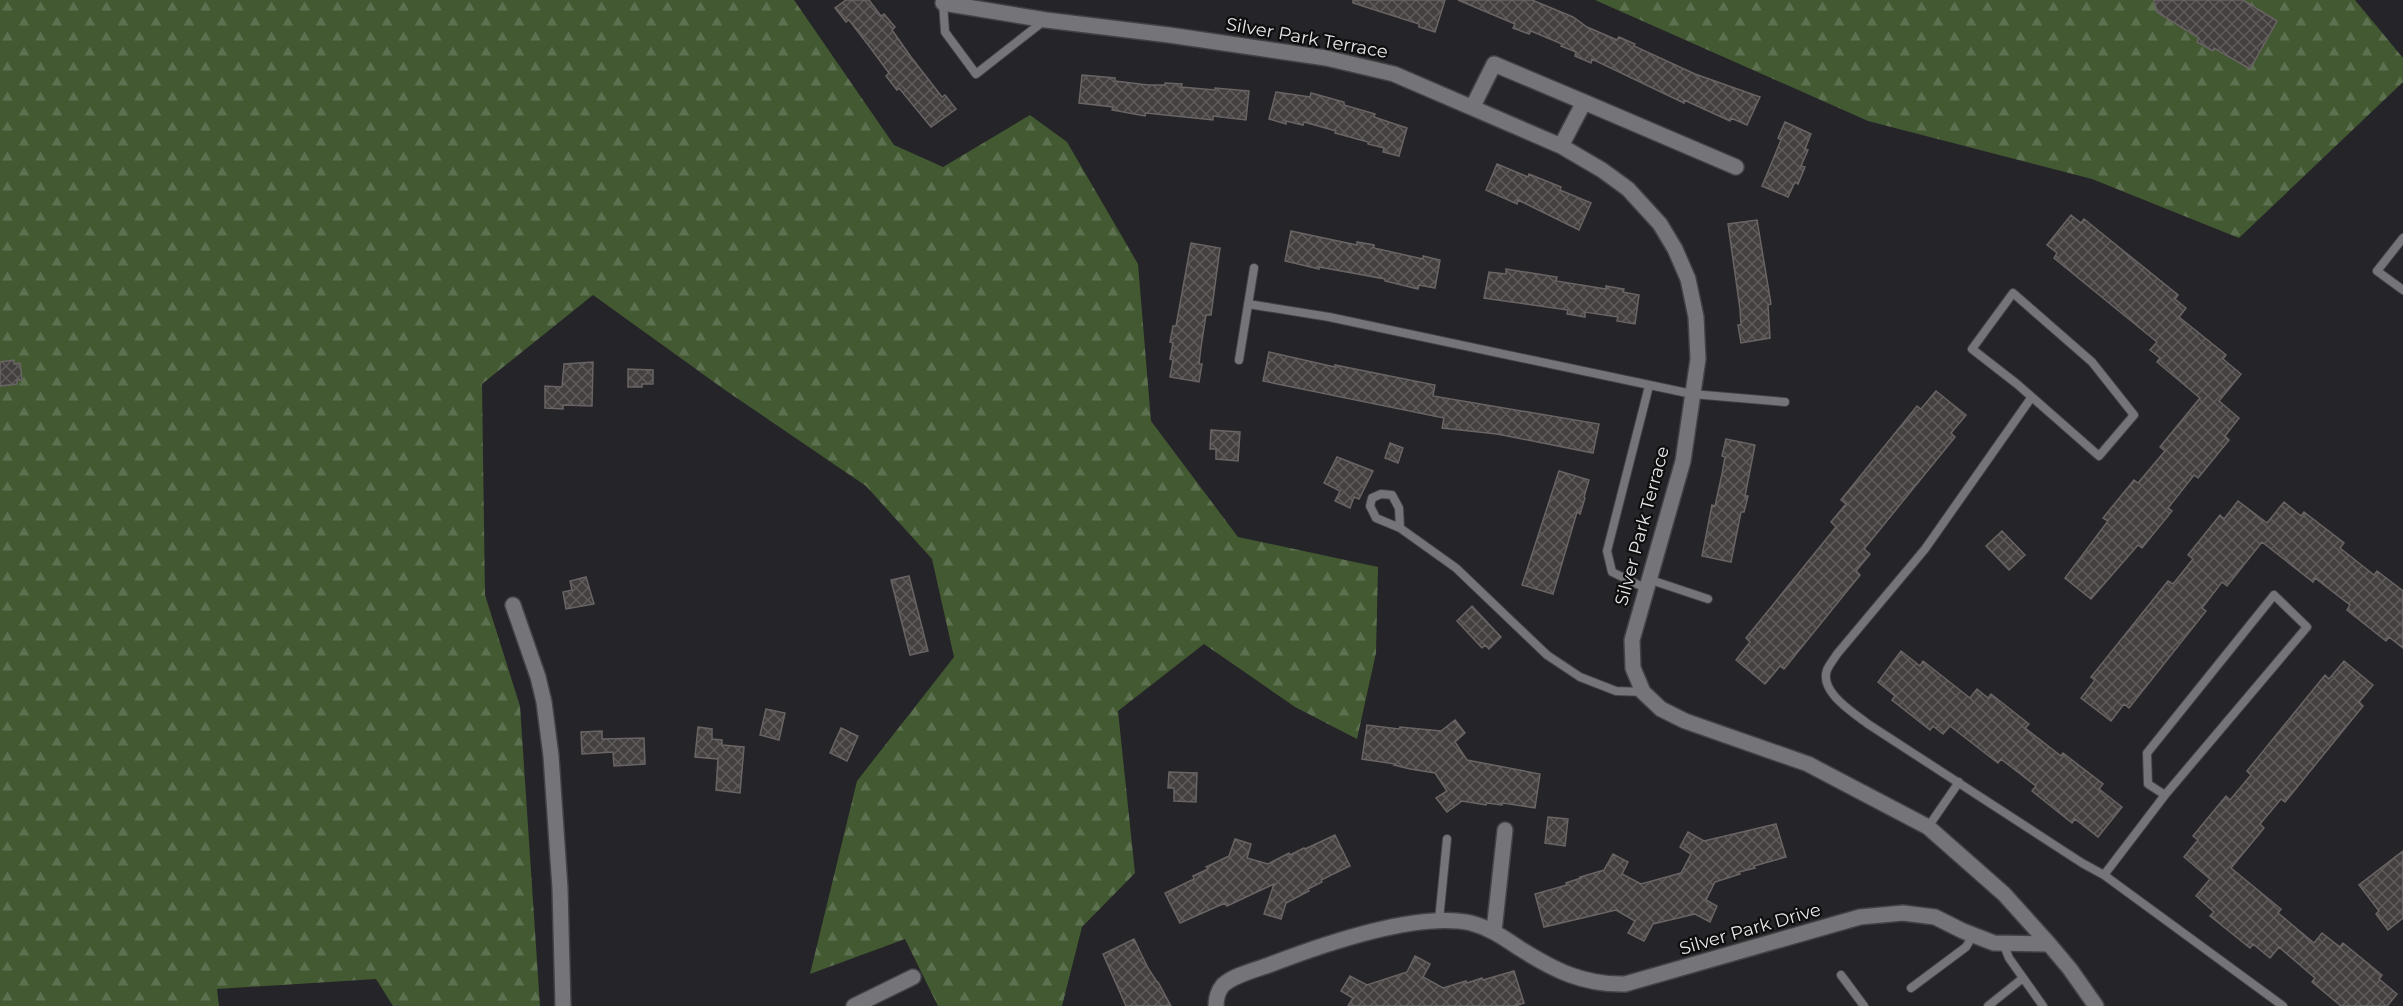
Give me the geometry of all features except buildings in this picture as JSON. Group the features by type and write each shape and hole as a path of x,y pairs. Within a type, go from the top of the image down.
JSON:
{"street":[{"name":"Silver Park Terrace","path":"943,3 1046,20 1168,34 1326,58 1394,74 1473,106 1561,146 1602,170 1628,189 1659,224 1675,249 1688,279 1696,317 1698,359 1683,461 1632,640 1633,668 1643,692 1661,709 1685,721 1808,764 1928,827 2004,894 2049,944"},
{"path":"1473,106 1494,64 1736,167"},
{"path":"1561,146 1584,102"},
{"path":"513,605 538,677 544,702 551,756 560,888 563,1006"},
{"path":"1494,931 1505,830"},
{"name":"Silver Park Drive","path":"1216,1006 1218,993 1224,985 1255,969 1343,939 1439,920 1473,924 1494,931 1551,967 1603,985 1625,984 1860,917 1903,913 1935,917 1994,943 2049,944"},
{"path":"2049,944 2096,1006"},
{"path":"854,1006 913,977"}],"lane":[{"path":"943,3 945,32 976,74 1046,20"},
{"path":"2403,238 2377,271 2403,290"},
{"path":"1239,360 1254,268"},
{"path":"2013,293 2092,362 2134,416 2099,456 2031,398 2017,384 1972,349 2013,293"},
{"path":"1248,304 1329,317 1692,394 1785,402"},
{"path":"1649,386 1606,551 1612,572 1647,584 1708,599"},
{"path":"2031,398 1925,549 1837,654 1827,671 1827,680 1839,702 1868,724 2082,863 2104,874 2283,1006"},
{"path":"1400,528 1399,508 1392,495 1381,494 1372,498 1370,506 1376,518 1400,528 1456,568 1547,655 1580,677 1616,691 1643,692"},
{"path":"2104,874 2165,795 2307,627 2274,595 2148,753 2148,784 2165,795"},
{"path":"1928,827 1959,782"},
{"path":"1439,920 1447,839"},
{"path":"1911,988 1966,947 1973,935"},
{"path":"2003,943 2009,958 2043,1006"},
{"path":"1840,975 1864,1006"},
{"path":"1988,1006 2023,978"}],"green space":[{"path":"0,0 794,0 894,145 943,167 1030,115 1067,142 1138,264 1151,421 1238,537 1378,567 1376,653 1357,739 1295,707 1204,644 1118,711 1135,873 1082,927 1062,1006 938,1006 905,939 810,974 857,781 954,657 932,559 866,486 725,390 593,295 482,384 485,595 520,706 540,1006 393,1006 376,979 217,989 219,1006 0,1006"},
{"path":"1595,0 2355,0 2403,58 2403,82 2239,238 2092,179 1868,121"}]}
